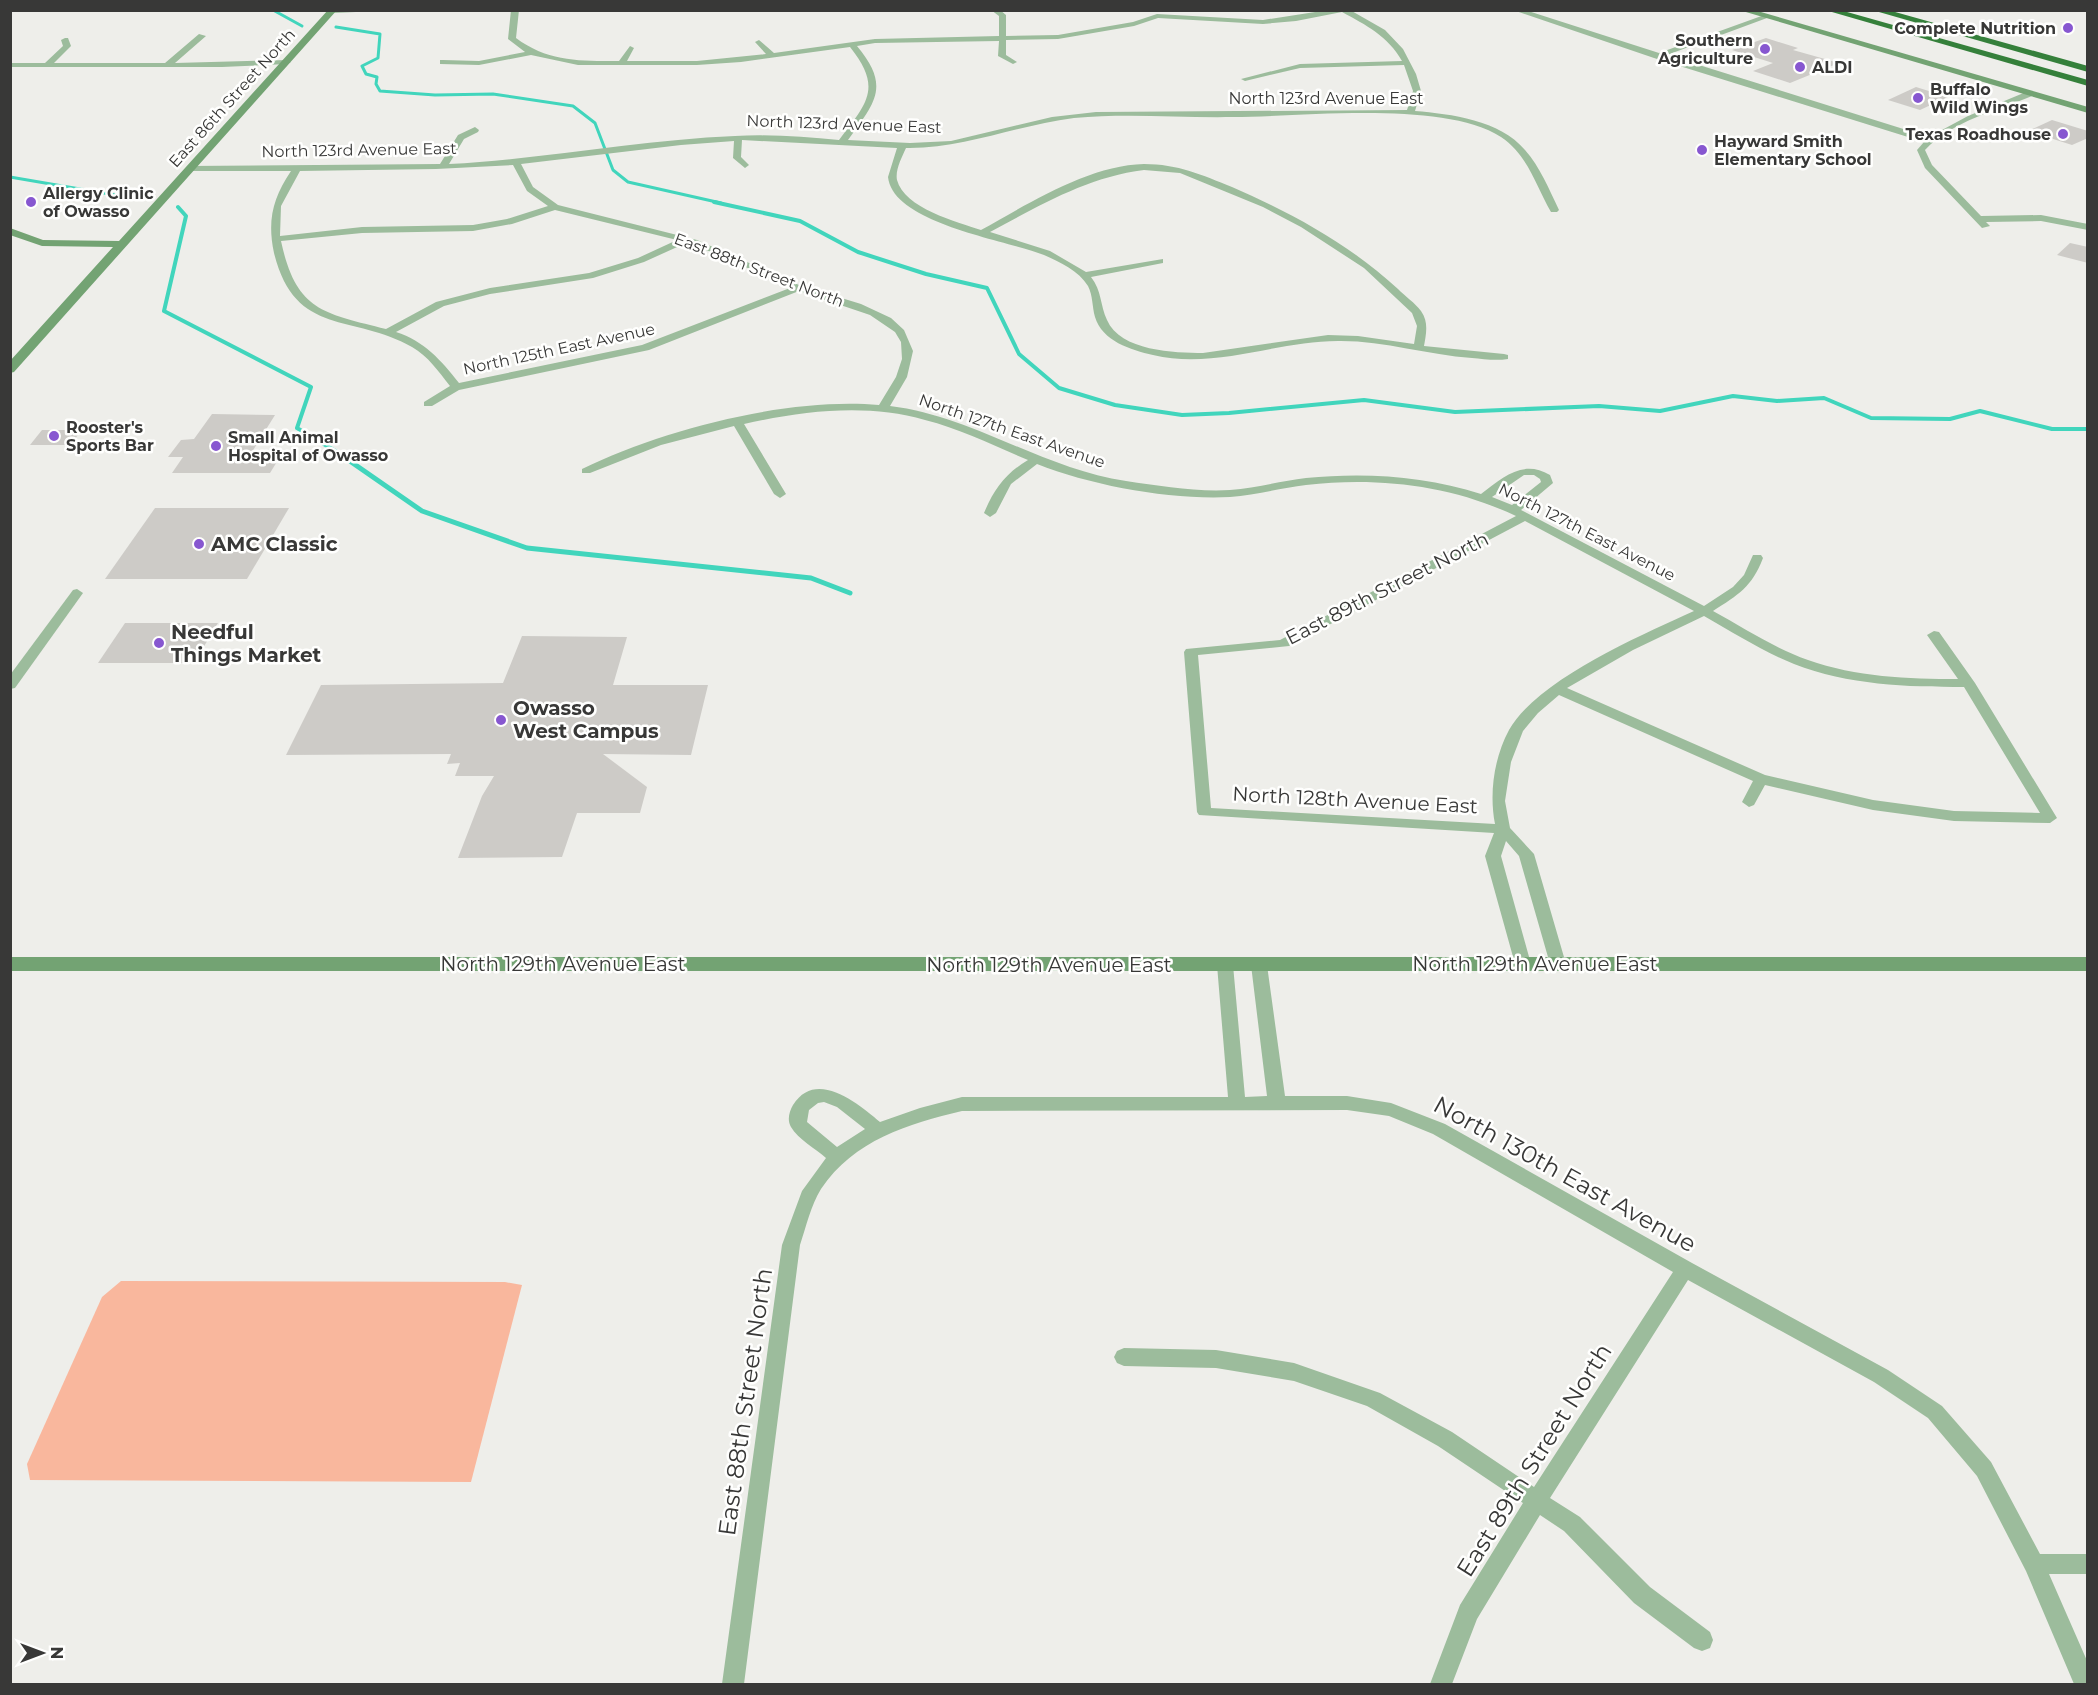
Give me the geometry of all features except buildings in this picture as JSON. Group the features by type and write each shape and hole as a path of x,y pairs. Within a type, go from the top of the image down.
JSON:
{"highway":[{"path":"1829,10 2088,83"},
{"path":"1876,10 2088,69"}],"main road":[{"path":"1743,10 2088,110"},
{"name":"East 86th Street North","path":"10,369 333,11"},
{"path":"10,231 42,243 122,244"},
{"name":"North 129th Avenue East","path":"10,964 2088,964"}],"street":[{"path":"333,11 399,10"},
{"path":"515,10 512,39 531,53"},
{"path":"994,10 1002,15 1003,19 1002,56 1013,62"},
{"path":"443,62 478,63 531,53 578,63 697,63 772,56 851,43 897,39 1003,39 1081,34 1134,24 1157,13 1216,21 1263,22 1342,10 1373,25 1390,37 1399,47 1417,91 1410,112"},
{"path":"1516,10 1928,140"},
{"path":"1658,56 1764,16"},
{"path":"167,65 202,36"},
{"path":"47,65 67,46 65,40"},
{"path":"759,42 772,56"},
{"path":"842,142 865,111 874,83 872,72 851,43"},
{"path":"621,64 630,48"},
{"path":"1245,79 1300,66 1406,63"},
{"path":"10,65 285,64"},
{"path":"2029,94 1928,140 1921,150 1928,166 1981,223 2041,218 2088,227"},
{"name":"North 123rd Avenue East","path":"191,168 443,166 516,162 738,138 791,138 902,146 964,142 1051,119 1094,114 1229,115 1410,112 1456,119 1503,134 1522,149 1554,210"},
{"path":"443,166 461,137 475,130"},
{"path":"738,138 737,158 745,165"},
{"path":"902,146 893,175 898,195 929,215 1048,253 1086,275 1096,292 1101,319 1110,332 1136,346 1176,356 1219,356 1327,338 1370,339 1419,348 1504,357"},
{"name":"East 88th Street North","path":"516,162 527,188 538,198 555,207 714,249 798,288 868,310 886,320 906,340 909,356 883,408"},
{"path":"298,168 285,186 275,208 273,222 285,277 302,302 338,320 387,333 417,345 427,353 456,387"},
{"path":"983,232 1051,196 1095,177 1127,168 1166,168 1197,175 1266,206 1338,245 1367,266 1417,312 1422,326 1419,348"},
{"path":"276,239 353,231 473,228 509,222 555,207"},
{"path":"387,333 416,315 458,298 590,276 641,260 685,240"},
{"path":"1086,275 1160,261"},
{"name":"North 125th East Avenue","path":"428,404 456,387 645,348 798,288"},
{"name":"North 127th East Avenue","path":"586,471 643,445 737,422 813,408 883,408 945,422 1037,459 1083,476 1104,481 1208,493 1248,492 1310,481 1360,478 1427,484 1483,498 1519,513 1646,578 1762,645 1788,657 1833,672 1904,683 1968,683"},
{"path":"737,422 780,494"},
{"path":"990,513 998,490 1008,478 1037,459"},
{"path":"1483,498 1519,471 1535,471 1546,477 1546,483 1519,513"},
{"name":"East 89th Street North","path":"1204,812 1191,652 1252,649 1284,642 1519,513"},
{"path":"1523,964 1493,856 1503,829 1498,801 1504,762 1516,730 1533,710 1557,689 1628,647 1704,611 1737,590 1750,576 1757,558"},
{"path":"10,685 76,593"},
{"path":"1557,689 1761,779 1873,805 1942,815 2050,818 1968,683 1934,635"},
{"path":"1749,801 1761,779"},
{"name":"North 128th Avenue East","path":"1204,812 1503,829"},
{"path":"1503,829 1526,854 1558,964"},
{"path":"1225,965 1237,1104"},
{"path":"1259,965 1277,1104"},
{"path":"838,1158 799,1125 797,1117 799,1110 806,1102 821,1096 836,1098 878,1130"},
{"name":"North 130th East Avenue","path":"854,1144 907,1117 962,1104 1347,1102 1391,1110 1439,1129 1685,1269 1881,1376 1935,1412 1984,1468 2034,1564 2085,1684"},
{"name":"East 88th Street North","path":"733,1684 791,1245 801,1214 815,1185 838,1158 854,1144"},
{"name":"East 89th Street North","path":"1441,1684 1468,1613 1685,1269"},
{"path":"1124,1357 1216,1359 1293,1372 1373,1399 1445,1439 1572,1524 1642,1595 1702,1640"},
{"path":"2034,1564 2088,1564"}],"shaded area":[{"path":"121,1281 505,1282 522,1285 471,1482 30,1480 27,1464 102,1297"}],"waterway":[{"path":"273,10 302,26"},
{"path":"336,27 380,34 378,58 362,66 366,74 377,77 376,84 380,91 435,95 493,94 573,106 595,123 613,170 628,182 721,203"},
{"path":"10,177 115,195 144,196"},
{"path":"714,202 800,221 858,252 926,274 987,288 1019,354 1059,388 1115,405 1182,415 1229,413 1364,400 1455,412 1599,406 1660,411 1733,396 1777,401 1824,398 1871,418 1950,419 1980,411 2052,429 2088,429"},
{"path":"178,207 186,216 164,311 311,387 297,428 347,458"},
{"path":"344,457 422,511 527,548 811,578 850,593"}],"place":[{"name":"Complete Nutrition","path":"2068,28"},
{"name":"Southern Agriculture","path":"1765,49"},
{"name":"ALDI","path":"1800,67"},
{"name":"Buffalo Wild Wings","path":"1918,98"},
{"name":"Texas Roadhouse","path":"2063,134"},
{"name":"Hayward Smith Elementary School","path":"1702,150"},
{"name":"Allergy Clinic of Owasso","path":"31,202"},
{"name":"Rooster's Sports Bar","path":"54,436"},
{"name":"Small Animal Hospital of Owasso","path":"216,446"},
{"name":"AMC Classic","path":"199,544"},
{"name":"Needful Things Market","path":"159,643"},
{"name":"Owasso West Campus","path":"501,720"}]}
